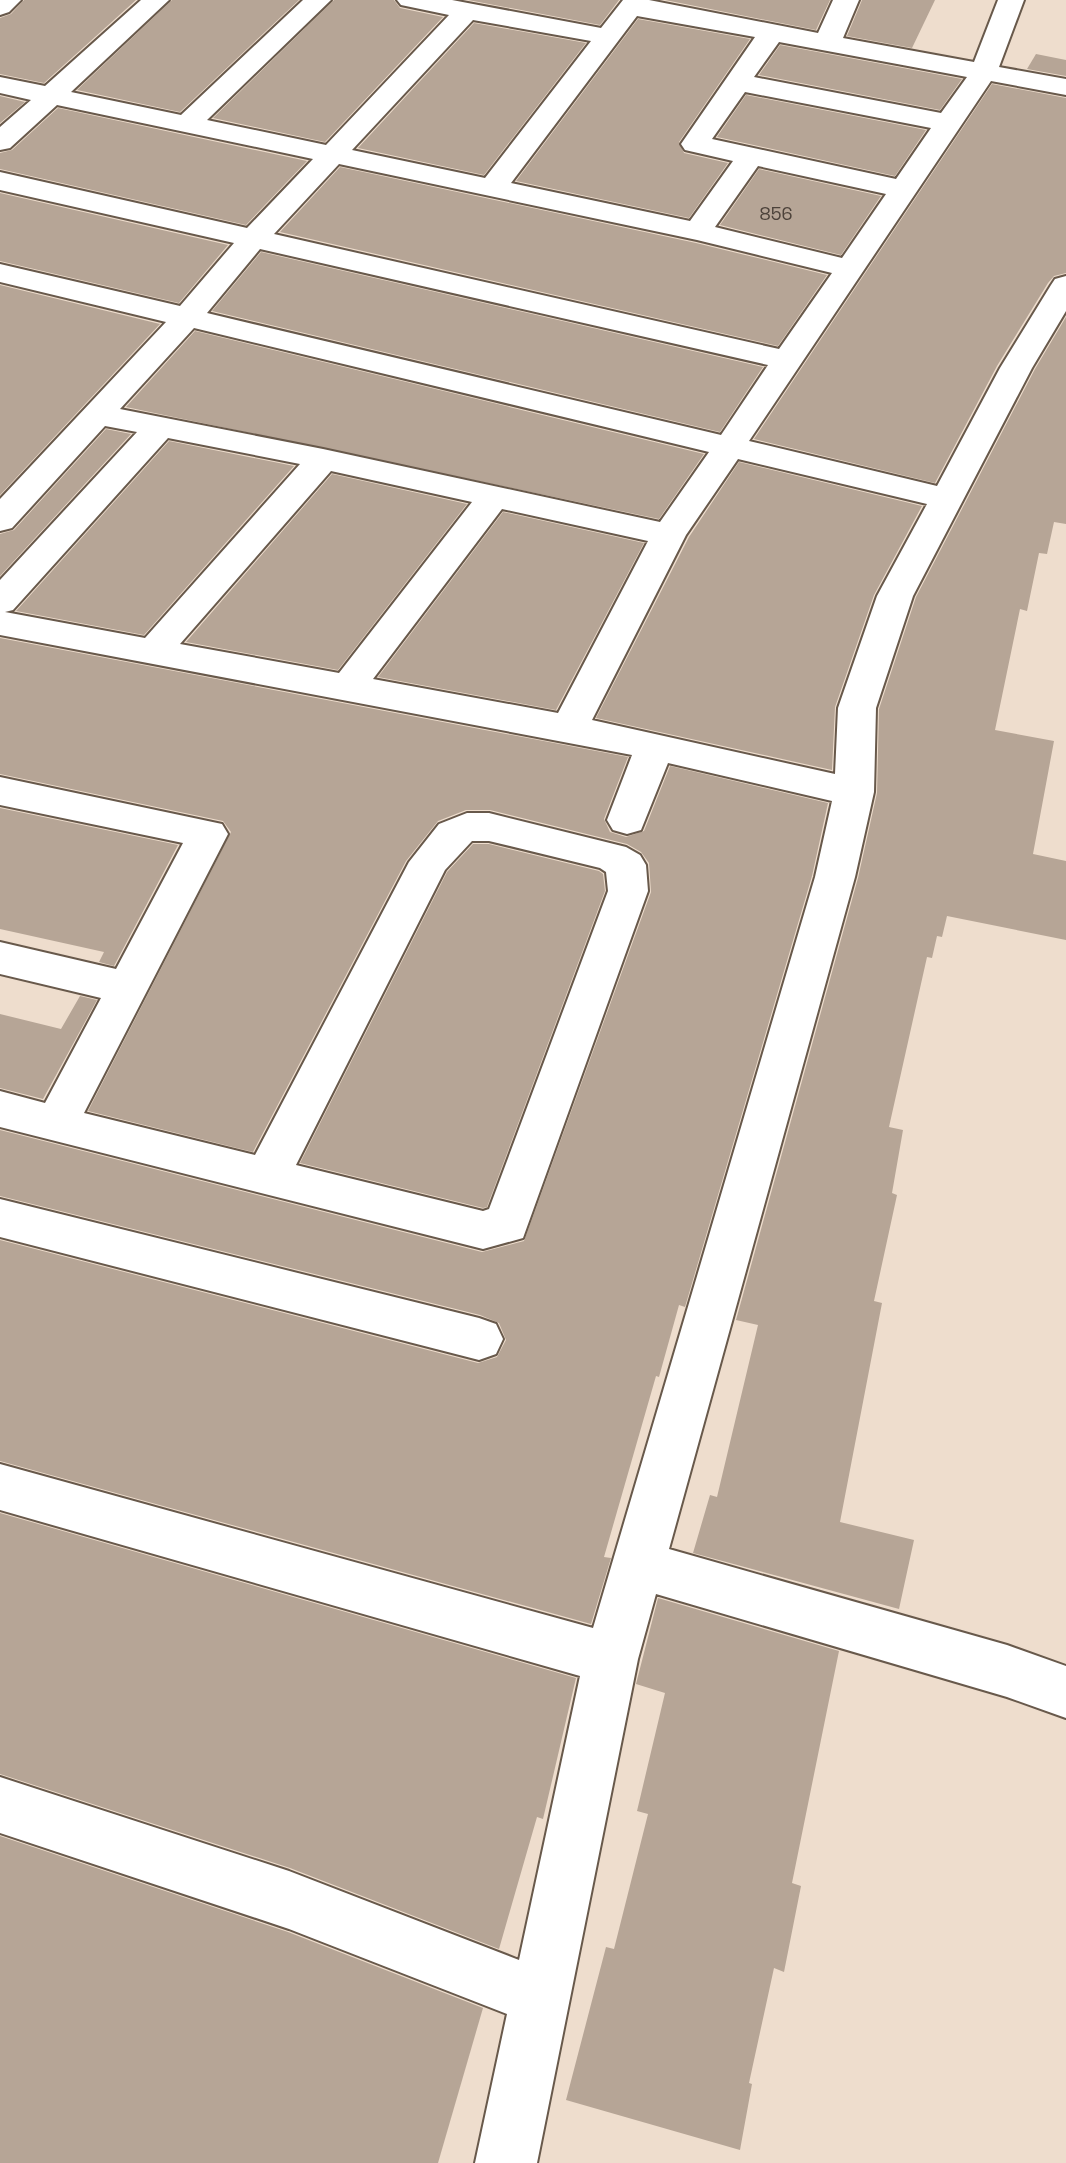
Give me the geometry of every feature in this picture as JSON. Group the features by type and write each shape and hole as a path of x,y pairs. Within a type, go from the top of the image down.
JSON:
{"street":[{"path":"0,7 8,0"},
{"path":"0,142 156,0"},
{"path":"186,125 318,0"},
{"path":"410,0 609,37"},
{"path":"828,41 846,0"},
{"path":"569,728 669,535 984,71 1011,0"},
{"path":"493,187 635,3 1066,87"},
{"path":"0,520 188,316 255,237 467,11"},
{"path":"773,31 695,144 904,189"},
{"path":"736,82 948,123"},
{"path":"0,85 697,231 848,268"},
{"path":"697,231 751,156"},
{"path":"0,181 786,360"},
{"path":"0,306 14,275 949,499"},
{"path":"506,2163 611,1659 831,892 854,792 857,708 895,596 1016,368 1066,285"},
{"path":"95,414 158,429 323,459 669,535"},
{"path":"0,602 158,429"},
{"path":"156,649 323,459"},
{"path":"347,688 494,496"},
{"path":"0,623 156,649 347,688 569,728 854,792"},
{"path":"627,820 654,748"},
{"path":"0,791 208,834 56,1124"},
{"path":"0,1109 56,1124 483,1230 507,1224 628,891 626,865 612,857 489,827 469,825 456,829 429,862 267,1176"},
{"path":"0,958 127,988"},
{"path":"0,1218 479,1339"},
{"path":"0,1487 611,1659"},
{"path":"637,1564 1007,1671 1066,1692"},
{"path":"0,1805 289,1900 539,1997"}],"building":[{"path":"24,0 136,0 44,83 0,74 0,18 11,14"},
{"path":"172,0 299,0 180,112 77,90"},
{"path":"334,0 394,0 400,8 443,17 325,142 213,118"},
{"path":"468,0 619,0 600,25"},
{"path":"665,0 830,0 816,30"},
{"path":"862,0 935,0 912,48 847,36"},
{"path":"638,19 750,39 679,142 684,153 728,163 689,218 516,181"},
{"path":"474,23 586,43 484,175 358,148"},
{"path":"780,45 962,79 940,110 759,75"},
{"path":"1036,54 1066,60 1066,76 1027,69"},
{"path":"992,84 1066,98 1066,273 1054,276 1048,283 997,366 935,483 754,439"},
{"path":"746,95 926,130 895,176 717,137"},
{"path":"0,96 25,102 0,123"},
{"path":"58,108 307,161 246,225 0,169 0,153 12,150"},
{"path":"340,167 696,243 827,275 778,346 280,232"},
{"path":"759,169 881,196 841,255 720,225"},
{"path":"0,193 228,245 179,303 0,261"},
{"path":"261,252 763,367 720,432 212,311"},
{"path":"0,285 160,324 0,495"},
{"path":"1066,317 1066,524 1054,522 1047,554 1039,553 1027,611 1020,609 995,730 1054,741 1033,854 1066,861 1066,940 947,916 942,937 937,936 932,958 927,957 889,1127 903,1130 892,1193 897,1195 874,1301 882,1303 840,1522 914,1540 899,1609 693,1553 710,1495 717,1497 758,1325 736,1320 858,878 877,793 879,709 916,597 1035,369"},
{"path":"195,331 704,454 659,519 126,407"},
{"path":"106,429 131,434 0,576 0,534 14,530"},
{"path":"169,441 294,466 144,635 16,611"},
{"path":"739,462 922,506 874,595 835,707 832,770 596,718 689,537"},
{"path":"332,474 467,504 338,670 186,642"},
{"path":"503,512 644,543 556,710 378,677"},
{"path":"0,638 628,757 604,819 610,832 626,837 644,831 670,766 828,803 812,876 685,1307 679,1305 659,1377 656,1376 604,1557 611,1558 591,1624 0,1461 0,1240 478,1363 497,1357 506,1340 499,1323 480,1315 0,1196 0,1130 482,1252 524,1241 651,892 649,863 641,852 627,844 490,810 466,810 438,821 406,861 253,1152 88,1111 231,832 223,821 0,774"},
{"path":"0,808 178,845 114,966 99,962 104,952 0,929"},
{"path":"473,844 489,844 599,871 603,874 605,891 487,1207 483,1208 300,1163 447,872"},
{"path":"80,996 97,1000 43,1099 0,1088 0,1014 61,1029"},
{"path":"0,1513 576,1678 543,1819 537,1817 499,1949 290,1868 0,1774"},
{"path":"658,1598 839,1651 792,1883 801,1886 784,1972 774,1968 749,2083 752,2084 740,2150 566,2100 606,1947 614,1949 648,1814 637,1811 665,1693 636,1684"},
{"path":"0,1836 288,1932 483,2008 438,2163 0,2163"}]}
